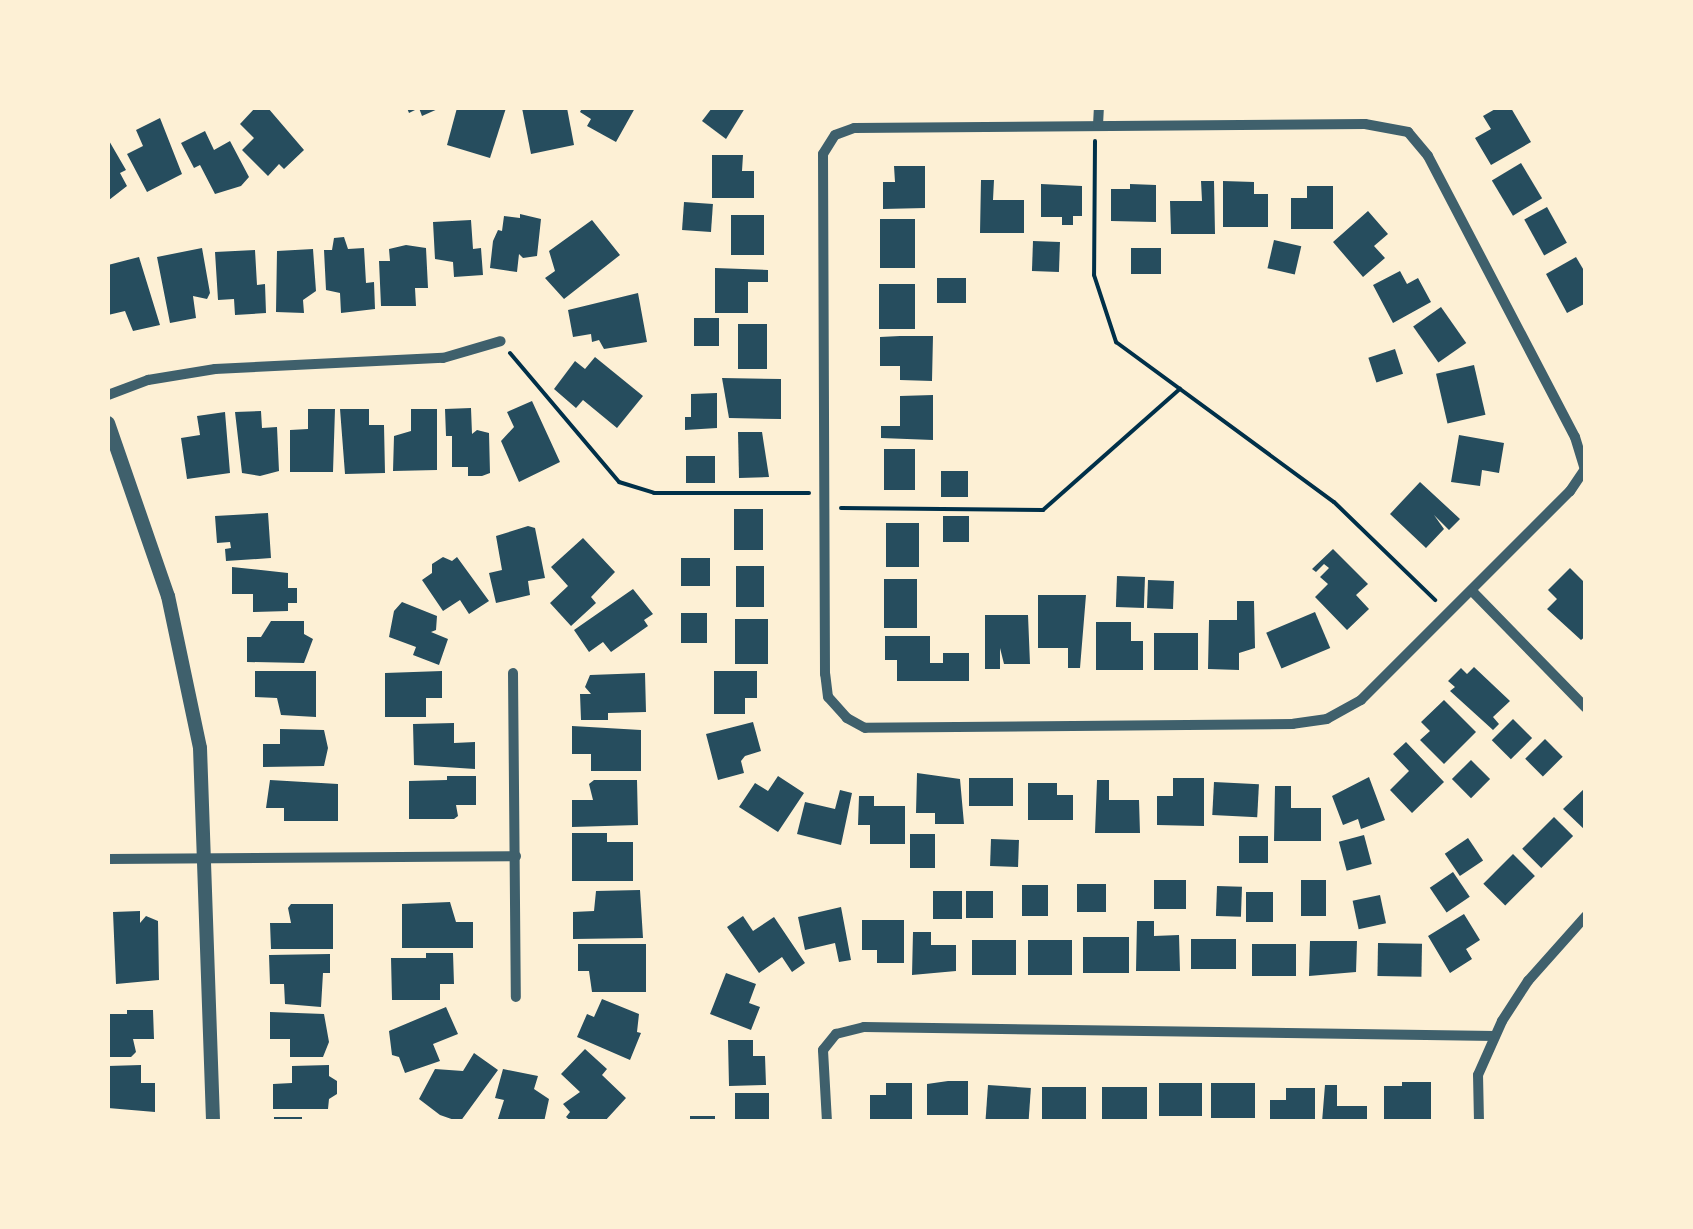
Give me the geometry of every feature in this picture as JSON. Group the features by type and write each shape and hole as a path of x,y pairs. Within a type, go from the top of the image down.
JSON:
{"street":[{"path":"1098,108 1098,125"},
{"path":"1365,124 1408,132 1428,156 1575,437 1585,469 1570,491 1360,700 1327,719 1293,724 865,728 847,718 828,697 824,674 823,154 835,136 854,128 1098,125 1365,124"},
{"path":"108,395 148,380 214,368 442,358 500,341"},
{"path":"108,422 148,527 200,748 213,1122"},
{"path":"1472,591 1586,708"},
{"path":"513,673 516,997"},
{"path":"108,859 516,856"},
{"path":"1479,1122 1478,1075 1495,1036 1528,981 1586,916"},
{"path":"828,1122 822,1050 836,1034 864,1026 1495,1036"}],"path":[{"path":"1095,141 1094,275 1116,342 1334,502 1435,600"},
{"path":"500,341 619,482 654,493 808,493"},
{"path":"841,508 1043,510 1180,389"}],"building":[{"path":"255,108 268,108 304,150 284,169 279,164 268,176 242,150 254,138 240,124"},
{"path":"419,108 440,108 422,116"},
{"path":"457,108 506,108 490,158 447,145"},
{"path":"522,108 567,108 574,145 531,154"},
{"path":"582,108 635,108 616,142 587,126 591,119 580,112"},
{"path":"712,108 745,108 726,139 702,121"},
{"path":"1497,108 1511,108 1531,142 1491,165 1475,138 1491,129 1483,116"},
{"path":"160,118 182,174 147,192 127,154 143,146 136,130"},
{"path":"205,131 214,150 230,141 249,177 241,186 215,194 200,165 194,168 181,143"},
{"path":"108,139 126,170 120,173 127,186 109,200"},
{"path":"712,155 743,155 742,171 754,171 754,198 712,198"},
{"path":"1521,163 1542,198 1513,216 1492,181"},
{"path":"894,166 925,166 925,208 883,209 883,182 895,182"},
{"path":"981,180 994,180 993,200 1024,200 1024,233 980,233"},
{"path":"1201,181 1214,181 1215,234 1171,234 1170,201 1202,201"},
{"path":"1223,181 1254,182 1254,194 1268,194 1268,227 1223,227"},
{"path":"1041,184 1082,186 1082,216 1073,216 1073,225 1062,225 1062,217 1041,217"},
{"path":"1130,184 1156,185 1156,222 1111,221 1111,189 1130,189"},
{"path":"1307,186 1333,186 1333,229 1291,229 1291,198 1307,198"},
{"path":"684,202 713,204 711,232 682,230"},
{"path":"1547,207 1567,243 1544,255 1524,220"},
{"path":"1368,211 1388,234 1374,246 1385,258 1363,277 1333,242"},
{"path":"520,214 541,219 537,256 523,258 519,254 517,272 490,268 493,241 498,230 502,231 504,216 520,218"},
{"path":"731,215 764,215 764,255 731,255"},
{"path":"880,219 915,219 915,268 880,268"},
{"path":"471,220 473,249 481,248 483,275 454,277 453,262 435,259 433,222"},
{"path":"592,220 620,255 564,299 545,278 555,271 549,251"},
{"path":"344,237 348,249 364,248 366,283 374,282 375,309 341,313 340,293 326,290 324,250 332,250 334,238"},
{"path":"1274,240 1301,246 1295,275 1267,268"},
{"path":"1033,241 1060,242 1059,272 1032,271"},
{"path":"406,245 426,248 428,288 415,288 416,306 381,306 379,261 390,261 389,249"},
{"path":"202,248 210,293 207,299 193,296 196,318 170,323 157,257"},
{"path":"1131,248 1161,248 1161,274 1131,274"},
{"path":"313,249 316,291 303,300 304,313 276,312 277,251"},
{"path":"255,250 257,285 265,284 266,313 235,315 234,299 218,300 215,252"},
{"path":"139,257 160,325 133,331 125,311 108,315 108,265"},
{"path":"1576,257 1586,274 1586,303 1567,313 1546,274"},
{"path":"715,268 768,270 768,282 748,282 748,313 715,313"},
{"path":"1400,271 1407,284 1418,278 1431,302 1393,323 1373,285"},
{"path":"937,278 966,278 966,303 937,303"},
{"path":"879,284 915,284 915,329 879,329"},
{"path":"638,293 647,342 604,349 599,340 592,342 591,334 573,337 568,310"},
{"path":"1441,307 1466,343 1438,363 1413,327"},
{"path":"694,318 719,318 719,346 694,346"},
{"path":"738,324 767,324 767,369 738,369"},
{"path":"933,336 932,381 900,380 900,366 880,366 880,337"},
{"path":"1395,349 1403,374 1376,382 1368,358"},
{"path":"595,357 643,396 617,428 583,400 576,408 554,389 575,361 585,369"},
{"path":"1474,365 1485,415 1447,423 1436,374"},
{"path":"722,378 781,379 781,419 729,418"},
{"path":"717,393 717,428 685,430 685,417 691,417 691,394"},
{"path":"933,395 933,440 881,438 881,426 900,426 900,396"},
{"path":"532,401 560,462 519,482 501,441 514,427 507,412"},
{"path":"471,408 472,434 477,430 489,433 490,473 482,476 468,476 468,467 452,467 452,436 446,436 445,409"},
{"path":"308,409 335,409 333,472 290,472 290,430 308,429"},
{"path":"340,409 369,409 369,425 384,425 385,473 345,474"},
{"path":"411,409 437,409 437,470 393,471 394,436 411,431"},
{"path":"261,411 262,428 277,427 279,471 260,476 242,473 235,412"},
{"path":"225,412 230,473 187,479 181,438 200,435 197,416"},
{"path":"738,432 762,432 769,477 739,478"},
{"path":"1459,435 1504,443 1499,473 1482,470 1480,486 1451,482"},
{"path":"884,449 915,449 915,490 884,490"},
{"path":"686,456 715,456 715,483 686,483"},
{"path":"941,471 968,471 968,497 941,497"},
{"path":"1420,482 1460,519 1449,530 1434,515 1444,529 1426,548 1390,514"},
{"path":"734,509 763,509 763,550 734,550"},
{"path":"268,513 271,558 226,561 225,549 231,548 230,542 217,543 215,516"},
{"path":"943,516 969,516 969,542 943,542"},
{"path":"886,523 919,523 919,567 886,567"},
{"path":"528,526 535,528 545,578 528,581 530,595 496,603 489,573 502,570 496,536"},
{"path":"583,538 615,572 591,597 596,603 571,626 550,603 568,586 551,567"},
{"path":"1333,549 1368,584 1356,595 1369,609 1347,630 1315,597 1328,584 1320,577 1329,568 1324,564 1316,572 1312,569"},
{"path":"443,557 452,561 457,557 489,601 469,614 460,600 443,611 422,580 432,573 432,564"},
{"path":"681,558 710,558 710,586 681,586"},
{"path":"736,566 764,566 764,607 736,607"},
{"path":"232,567 288,573 288,588 297,588 297,603 288,603 288,611 253,612 253,594 232,594"},
{"path":"1570,568 1586,584 1586,636 1581,640 1547,609 1557,599 1548,590"},
{"path":"1117,576 1145,577 1144,608 1116,607"},
{"path":"884,579 917,579 917,628 884,628"},
{"path":"1148,580 1174,581 1173,609 1147,608"},
{"path":"633,589 653,614 644,620 648,626 611,652 603,642 589,652 574,630"},
{"path":"1038,595 1086,595 1080,668 1068,668 1068,648 1038,648"},
{"path":"1237,601 1254,601 1255,648 1239,653 1239,670 1208,669 1209,620 1237,620"},
{"path":"402,602 437,616 436,630 431,632 448,639 439,665 413,655 416,647 389,637 394,611"},
{"path":"1315,612 1330,648 1281,669 1266,633"},
{"path":"681,613 707,613 707,643 681,643"},
{"path":"985,615 1028,615 1030,664 1004,664 1000,648 1000,669 985,669"},
{"path":"735,619 768,619 768,664 735,664"},
{"path":"271,621 304,621 304,634 313,639 304,663 247,662 247,637 261,637"},
{"path":"1096,622 1131,622 1131,641 1143,641 1143,670 1096,670"},
{"path":"1154,633 1198,633 1198,670 1154,670"},
{"path":"885,636 930,636 930,663 943,663 943,653 969,653 969,681 897,681 897,660 885,660"},
{"path":"1474,667 1510,701 1493,717 1499,724 1493,730 1450,691 1455,687 1448,681 1461,668 1467,674"},
{"path":"255,671 316,671 316,717 281,715 277,698 255,697"},
{"path":"442,671 442,698 426,698 426,717 385,717 385,673"},
{"path":"714,671 757,671 757,698 745,698 745,714 714,714"},
{"path":"645,673 646,712 608,713 608,720 581,720 580,694 591,694 585,687 590,675"},
{"path":"1444,700 1476,732 1444,764 1420,740 1430,731 1421,722"},
{"path":"1513,719 1532,738 1511,759 1492,740"},
{"path":"753,722 761,751 741,761 744,773 718,780 706,734"},
{"path":"454,723 454,743 475,742 475,769 414,765 413,724"},
{"path":"572,726 641,730 641,771 591,771 591,754 572,754"},
{"path":"280,729 324,730 328,748 324,766 263,767 263,744 280,744"},
{"path":"1545,739 1563,757 1543,776 1525,759"},
{"path":"1406,742 1444,782 1412,813 1390,790 1409,771 1393,754"},
{"path":"1471,760 1490,779 1471,798 1452,779"},
{"path":"917,773 960,779 964,824 935,824 935,813 916,813"},
{"path":"447,776 476,776 476,805 456,805 458,816 454,819 409,819 409,781 447,780"},
{"path":"778,776 804,793 778,832 739,807 755,783 768,791"},
{"path":"1369,777 1385,820 1361,829 1358,819 1343,825 1332,796"},
{"path":"969,778 1013,778 1013,806 969,806"},
{"path":"1173,778 1204,778 1204,826 1157,825 1157,796 1173,796"},
{"path":"270,780 338,784 338,821 284,821 284,808 266,808"},
{"path":"594,780 637,780 638,825 572,827 572,800 593,800 589,784"},
{"path":"1097,780 1109,780 1109,800 1139,800 1140,833 1095,833"},
{"path":"1214,782 1259,784 1257,817 1212,815"},
{"path":"1028,783 1057,783 1057,795 1073,795 1073,820 1028,820"},
{"path":"1275,786 1291,786 1291,808 1321,808 1321,841 1274,841"},
{"path":"1586,787 1586,831 1563,809"},
{"path":"840,790 852,793 841,845 797,834 805,802 835,809"},
{"path":"859,796 874,796 874,806 905,806 905,844 870,844 870,825 858,825"},
{"path":"1554,817 1573,836 1541,868 1522,849"},
{"path":"572,833 607,833 607,842 633,842 633,881 572,881"},
{"path":"910,834 935,834 935,868 910,868"},
{"path":"1364,835 1372,864 1347,871 1339,842"},
{"path":"1239,836 1268,836 1268,863 1239,863"},
{"path":"1468,838 1483,860 1460,876 1445,854"},
{"path":"991,839 1019,840 1018,867 990,866"},
{"path":"1513,854 1535,876 1505,906 1483,884"},
{"path":"1453,872 1470,897 1447,913 1430,888"},
{"path":"1154,880 1186,880 1186,909 1154,909"},
{"path":"1301,880 1326,880 1326,916 1301,916"},
{"path":"1077,884 1106,884 1106,912 1077,912"},
{"path":"1022,885 1048,885 1048,916 1022,916"},
{"path":"1217,886 1242,887 1241,917 1216,916"},
{"path":"640,890 643,938 573,939 573,912 594,911 596,891"},
{"path":"933,891 962,891 962,919 933,919"},
{"path":"966,891 993,891 993,918 966,918"},
{"path":"1246,892 1273,892 1273,922 1246,922"},
{"path":"1380,895 1386,923 1359,929 1353,901"},
{"path":"450,902 456,922 473,922 473,948 402,948 402,904"},
{"path":"291,904 333,904 333,949 271,949 270,923 291,923"},
{"path":"841,907 851,960 839,962 835,943 805,950 798,917"},
{"path":"140,911 140,923 146,916 158,921 159,980 116,984 113,912"},
{"path":"1464,914 1480,940 1466,949 1472,959 1450,973 1428,936"},
{"path":"743,916 753,931 774,917 805,963 792,972 782,957 759,973 727,927"},
{"path":"862,920 904,920 904,963 877,963 877,950 862,950"},
{"path":"1137,921 1154,921 1154,936 1179,935 1180,971 1136,971"},
{"path":"913,932 931,932 931,945 956,945 956,971 912,975"},
{"path":"1083,937 1129,937 1129,973 1083,973"},
{"path":"1191,939 1236,939 1236,969 1191,969"},
{"path":"972,940 1016,940 1016,975 972,975"},
{"path":"1028,940 1072,940 1072,975 1028,975"},
{"path":"1310,941 1357,941 1356,972 1309,976"},
{"path":"1378,943 1422,944 1421,977 1377,976"},
{"path":"578,944 646,944 646,992 592,992 589,971 578,971"},
{"path":"1252,944 1296,944 1296,976 1252,976"},
{"path":"426,953 453,953 454,984 440,984 440,1000 392,1000 391,958 426,958"},
{"path":"330,954 330,973 323,973 321,1007 285,1004 284,984 270,984 269,955"},
{"path":"726,973 756,984 749,1003 760,1007 751,1030 710,1014"},
{"path":"602,999 639,1014 637,1032 641,1033 630,1060 577,1037 587,1014 594,1017"},
{"path":"446,1007 458,1034 433,1044 440,1061 405,1073 399,1057 392,1055 389,1031"},
{"path":"127,1010 153,1010 154,1039 133,1039 136,1052 131,1057 108,1057 108,1014 127,1014"},
{"path":"270,1012 324,1014 329,1042 323,1057 290,1057 290,1039 270,1039"},
{"path":"728,1040 753,1040 753,1056 765,1056 766,1085 729,1086"},
{"path":"585,1049 607,1069 602,1075 626,1098 604,1122 572,1122 566,1117 570,1112 563,1104 580,1092 561,1074"},
{"path":"474,1053 498,1070 460,1122 440,1115 419,1099 435,1069 463,1071"},
{"path":"141,1065 141,1083 155,1083 155,1112 108,1108 108,1066"},
{"path":"329,1065 329,1076 337,1081 337,1094 329,1099 328,1109 273,1109 273,1084 292,1083 292,1066"},
{"path":"503,1069 538,1076 534,1089 549,1099 544,1122 497,1122 504,1100 495,1098"},
{"path":"968,1081 968,1115 927,1115 927,1084"},
{"path":"1402,1082 1431,1082 1431,1122 1384,1119 1384,1086 1402,1086"},
{"path":"886,1083 912,1083 912,1122 870,1122 870,1095 886,1095"},
{"path":"1159,1083 1202,1083 1202,1116 1159,1116"},
{"path":"1211,1083 1255,1083 1255,1118 1211,1118"},
{"path":"988,1085 1031,1088 1029,1122 985,1121"},
{"path":"1325,1085 1337,1085 1337,1106 1367,1106 1367,1122 1322,1122"},
{"path":"1042,1087 1086,1087 1086,1122 1042,1122"},
{"path":"1102,1087 1147,1087 1147,1122 1102,1122"},
{"path":"1286,1088 1315,1088 1315,1122 1270,1122 1270,1100 1286,1100"},
{"path":"735,1093 769,1093 769,1122 735,1122"},
{"path":"690,1116 715,1116 715,1122 690,1122"},
{"path":"274,1117 302,1117 302,1122 274,1122"}]}
